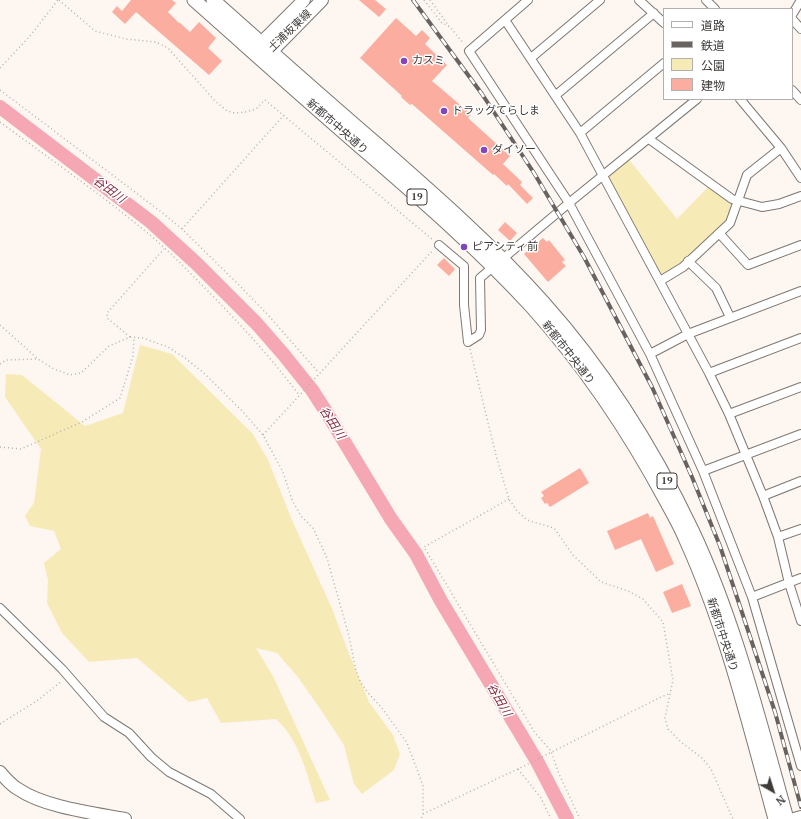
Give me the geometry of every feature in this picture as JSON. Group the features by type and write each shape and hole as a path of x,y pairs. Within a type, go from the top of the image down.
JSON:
{"main road":[{"name":"新都市中央通り","path":"194,0 413,193 543,302 580,346 626,413 668,482 693,532 714,583 741,659 787,819"},
{"name":"新都市中央通り","path":"212,0 418,180 498,263 595,386 639,452 685,536 706,586 733,666 775,819"},
{"name":"土浦坂東線","path":"258,56 261,43 304,0"},
{"name":"土浦坂東線","path":"258,56 271,52 322,0"},
{"path":"0,772 18,790 38,800 125,819"},
{"path":"794,819 801,817"}],"street":[{"path":"528,0 468,51 569,203 650,354 703,471 752,597 801,766"},
{"path":"531,58 600,0"},
{"path":"639,0 663,22"},
{"path":"706,0 715,8"},
{"path":"793,13 801,0"},
{"path":"556,95 654,13"},
{"path":"505,20 580,133 709,373 729,414 778,537 789,583 801,621"},
{"path":"793,20 801,29"},
{"path":"580,133 663,64"},
{"path":"793,91 801,100"},
{"path":"439,245 464,266 464,305 468,342 479,335 481,330 480,278 569,203 696,100"},
{"path":"741,100 781,148 801,178"},
{"path":"649,139 732,199 762,208 801,196"},
{"path":"660,281 683,267 730,224 747,175 781,148"},
{"path":"719,233 748,265 801,244"},
{"path":"688,261 716,288 730,318"},
{"path":"650,354 688,334 801,291"},
{"path":"709,373 801,338"},
{"path":"729,414 801,386"},
{"path":"703,471 801,434"},
{"path":"762,496 801,481"},
{"path":"778,537 801,529"},
{"path":"752,597 801,578"},
{"path":"0,608 15,621 68,676 104,717 129,733 150,757 169,772 211,794 240,819"}],"path":[{"path":"0,68 30,36 59,0 95,31 126,39 156,42 168,48 214,101 227,111 235,113 245,112 256,108 265,100 439,245 263,435"},
{"path":"424,0 442,22 450,27"},
{"path":"430,0 468,51"},
{"path":"0,90 160,211 182,230 268,315 318,374"},
{"path":"182,230 284,115"},
{"path":"0,122 112,205 151,236 240,324 274,361 300,394"},
{"path":"130,337 107,318 107,313 164,248"},
{"path":"0,325 38,359 54,369 70,375 81,373 109,346 130,337 143,338 168,347 205,374 244,413 263,435 283,472 292,500 301,516 313,528 326,558 349,636 360,683 382,708 407,743 422,786 423,814 421,819"},
{"path":"0,447 21,449 82,422 120,398 133,356 134,337"},
{"path":"468,342 497,458 509,499 517,511 527,520 554,528 573,556 601,582 628,591 643,599 663,622 673,680 665,718 668,729 681,742 702,758 711,769 733,819"},
{"path":"0,364 6,360 38,359"},
{"path":"509,499 424,547 535,733 552,751 560,774 580,819"},
{"path":"0,724 38,700 68,676"},
{"path":"423,814 671,693"},
{"path":"518,768 542,798 551,819"}],"green space":[{"path":"627,157 677,219 711,184 738,201 730,223 660,281 603,176"},
{"path":"140,345 172,354 253,434 268,460 292,520 333,611 369,702 393,735 400,754 394,770 362,794 354,784 344,745 297,676 277,653 256,648 273,676 330,800 316,803 302,758 291,737 276,719 221,723 207,698 189,702 137,658 89,662 62,633 47,603 48,580 44,563 61,549 54,531 30,526 25,516 34,503 41,449 5,397 6,374 22,375 85,426 123,413"}],"building":[{"path":"131,0 172,0 176,3 168,12 190,32 199,22 216,38 208,48 222,61 209,75 136,12 125,24 112,12 117,6 122,11"},
{"path":"359,0 375,0 386,9 379,17"},
{"path":"396,18 416,36 422,30 430,38 425,44 447,65 432,81 471,114 468,118 510,156 503,164 522,182 520,185 533,198 527,204 508,184 507,186 494,174 493,175 412,104 410,105 360,58"},
{"path":"505,222 517,233 510,241 498,230"},
{"path":"543,238 547,242 549,240 565,260 562,262 566,266 548,282 524,254"},
{"path":"444,258 455,269 449,276 437,265"},
{"path":"580,468 589,483 550,507 547,503 545,504 541,498 544,496 541,492"},
{"path":"648,513 650,518 653,516 674,564 656,572 641,539 615,550 607,531"},
{"path":"682,584 691,606 672,613 663,592"}],"waterway":[{"name":"谷田川","path":"0,107 151,222 196,263 257,324 312,390 391,519 416,554 441,601 538,763 567,819"}],"railway":[{"path":"413,0 482,94 534,173 584,257 652,387 692,477 720,546 775,712 801,807"}],"place":[{"name":"カスミ","path":"404,61"},
{"name":"ドラッグてらしま","path":"444,111"},
{"name":"ダイソー","path":"484,150"},
{"name":"ピアシティ前","path":"464,247"}]}
